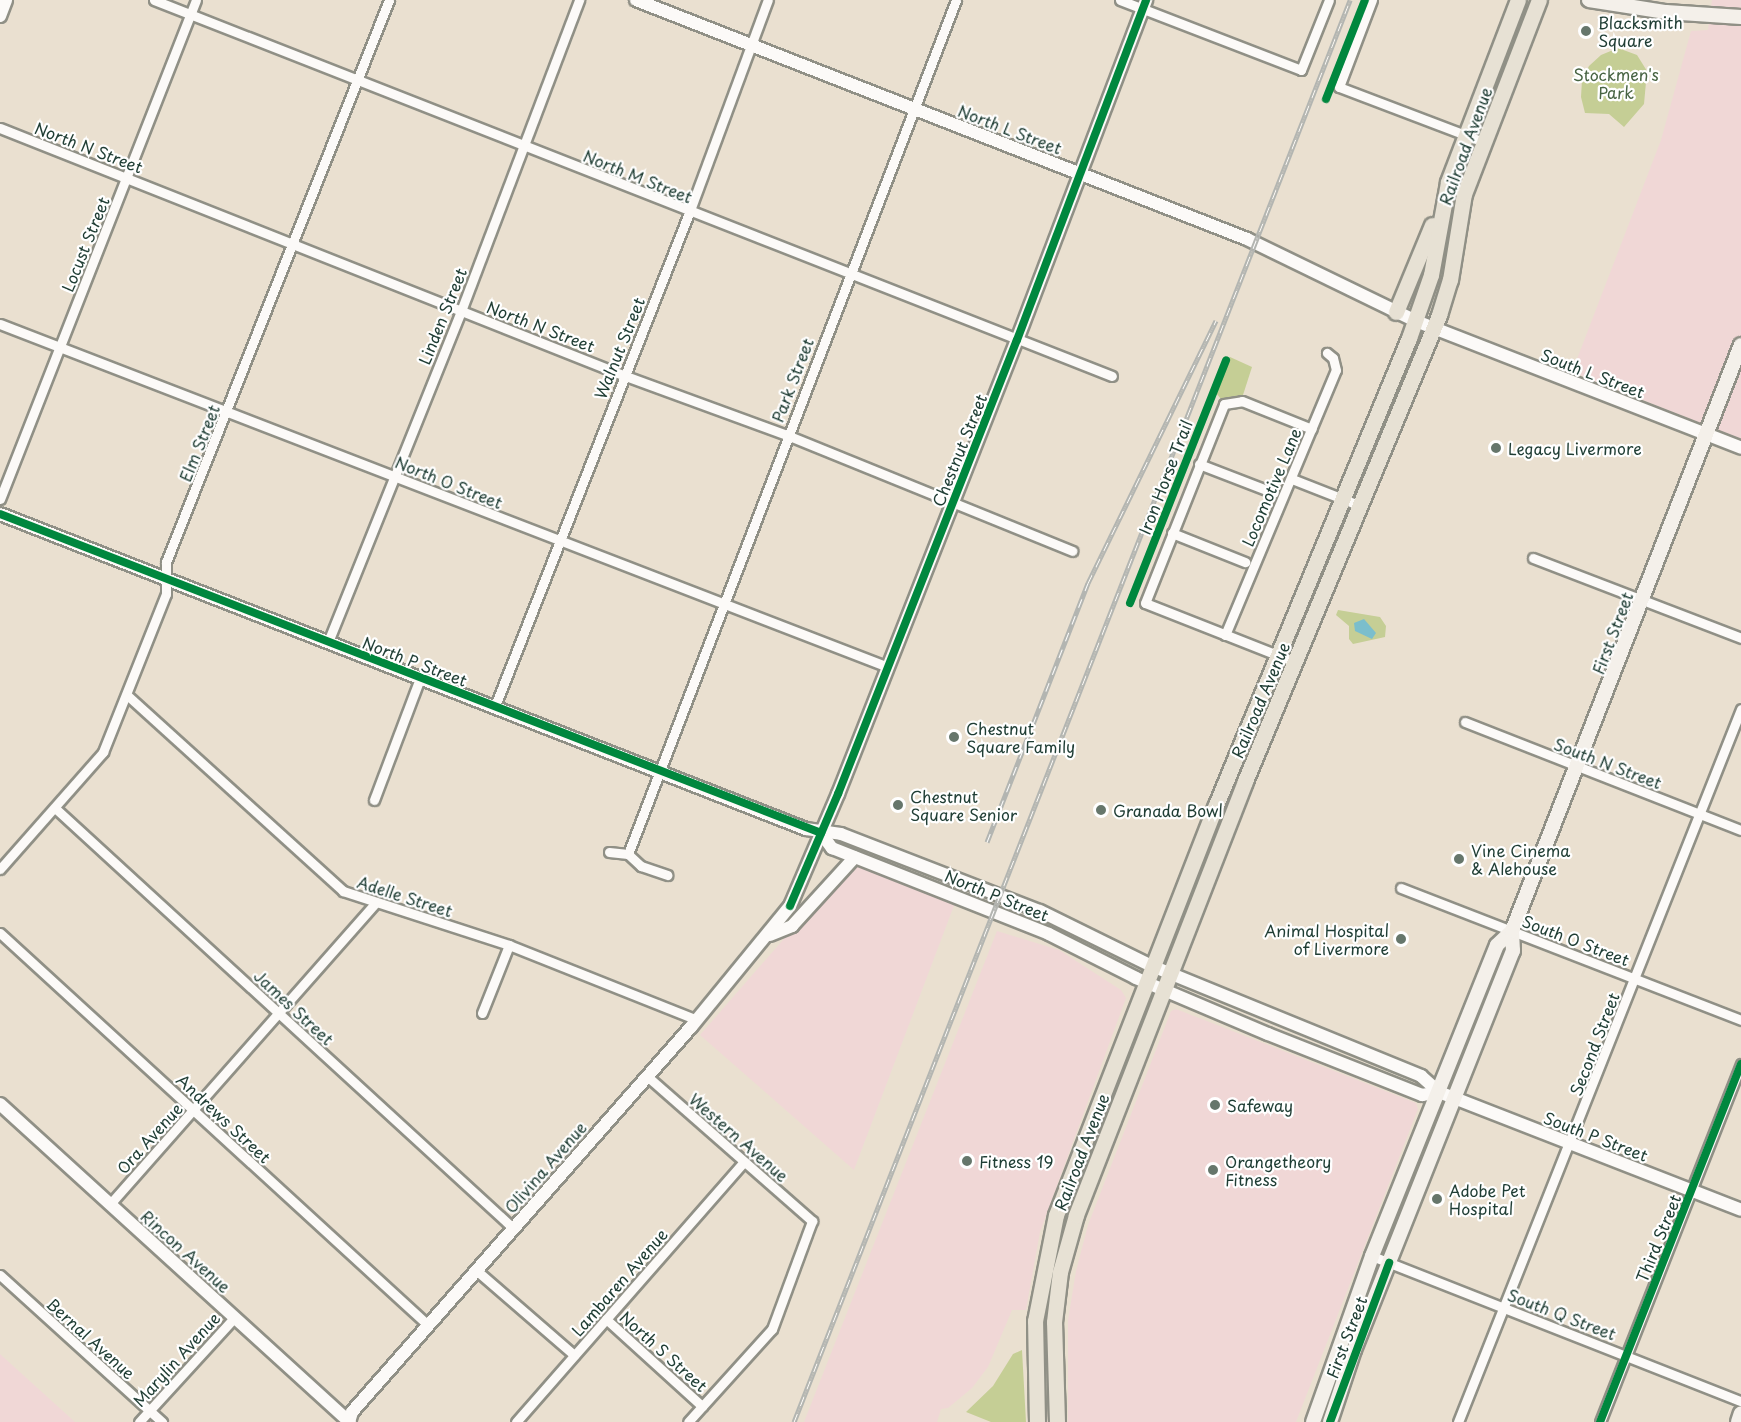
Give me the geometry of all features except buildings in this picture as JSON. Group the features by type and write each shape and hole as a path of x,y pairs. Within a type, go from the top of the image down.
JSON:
{"main road":[{"name":"Railroad Avenue","path":"1037,1422 1035,1321 1049,1238 1145,982 1416,321 1431,275 1443,197 1518,0"},
{"name":"Railroad Avenue","path":"1057,1422 1054,1322 1067,1244 1163,989 1433,328 1450,280 1462,202 1539,0"},
{"path":"1589,0 1598,4 1621,2 1666,12 1741,17"},
{"path":"1396,312 1443,197"},
{"name":"First Street","path":"1330,1422 1389,1263 1513,951 1512,931 1741,345"},
{"name":"First Street","path":"1316,1418 1372,1256 1497,945 1512,931"},
{"path":"1738,1422 1741,1413"}],"street":[{"path":"0,16 6,0"},
{"name":"North M Street","path":"154,0 689,213 849,272 1112,376"},
{"name":"Locust Street","path":"0,499 196,0"},
{"name":"Elm Street","path":"0,870 103,752 166,594 166,562 295,244 389,0"},
{"name":"Linden Street","path":"328,642 461,311 579,0"},
{"name":"North L Street","path":"636,0 1255,243 1433,328"},
{"name":"Walnut Street","path":"495,706 623,375 689,213 768,0"},
{"name":"Park Street","path":"628,854 849,272 956,0"},
{"path":"1120,0 1144,4 1301,70 1329,0"},
{"path":"1372,0 1339,87 1484,142"},
{"name":"Chestnut Street","path":"770,935 790,906 888,667 1017,340 1144,4"},
{"name":"North N Street","path":"0,128 623,375 787,435 1072,551"},
{"name":"North O Street","path":"0,324 393,476 559,543 888,667"},
{"name":"South L Street","path":"1433,328 1741,448"},
{"name":"Locomotive Lane","path":"1225,635 1336,370 1333,358 1327,353"},
{"path":"1295,662 1145,603 1220,410 1230,400 1242,401 1312,429"},
{"path":"1199,464 1274,494"},
{"path":"1292,479 1361,506"},
{"name":"North P Street","path":"0,514 660,772 821,833 841,834 1040,911 1170,973"},
{"path":"1172,533 1245,562"},
{"path":"1533,558 1741,639"},
{"path":"374,800 420,678"},
{"name":"Adelle Street","path":"127,695 343,891 509,945 697,1020"},
{"name":"Second Street","path":"1458,1422 1571,1143 1741,709"},
{"name":"South N Street","path":"1465,722 1741,830"},
{"name":"James Street","path":"55,808 513,1228"},
{"name":"North P Street","path":"821,833 832,848 1049,934 1163,989"},
{"path":"609,852 628,854 641,866 668,875"},
{"path":"770,935 792,926 855,857"},
{"name":"South O Street","path":"1401,888 1741,1020"},
{"name":"Ora Avenue","path":"110,1204 376,902"},
{"name":"Andrews Street","path":"0,933 428,1325"},
{"name":"Olivina Avenue","path":"349,1422 352,1412 770,935"},
{"path":"482,1013 509,945"},
{"name":"South P Street","path":"1170,973 1421,1076 1439,1092 1741,1210"},
{"name":"South P Street","path":"1163,989 1422,1095 1439,1092"},
{"name":"Third Street","path":"1600,1422 1741,1064"},
{"name":"Western Avenue","path":"647,1076 812,1221 772,1329 702,1406"},
{"name":"Rincon Avenue","path":"0,1104 349,1422"},
{"name":"Lambaren Avenue","path":"516,1422 744,1162"},
{"name":"South Q Street","path":"1372,1256 1741,1401"},
{"path":"476,1270 574,1355"},
{"name":"Bernal Avenue","path":"0,1275 162,1422"},
{"name":"Marylin Avenue","path":"139,1422 235,1317"},
{"name":"North S Street","path":"606,1319 702,1406"},
{"path":"688,1422 702,1406"}],"shaded area":[{"path":"1712,0 1741,0 1741,439 1572,372 1661,140 1691,31 1708,30"},
{"path":"853,864 955,903 854,1170 700,1035 843,871"},
{"path":"997,931 1059,950 1121,990 1126,998 1040,1232 1026,1310 1012,1310 988,1367 972,1388 948,1408 941,1409 937,1422 804,1422"},
{"path":"1176,1009 1416,1103 1418,1109 1296,1422 1068,1422 1068,1320 1076,1271 1088,1225 1171,1011"},
{"path":"0,1354 75,1422 0,1422"}],"green space":[{"name":"Stockmen's Park","path":"1618,48 1637,55 1647,71 1644,104 1624,127 1609,114 1585,113 1581,97 1582,80 1589,66 1601,55"},
{"path":"1230,357 1252,367 1243,395 1221,399 1216,393"},
{"path":"1338,610 1380,617 1386,626 1385,637 1353,644 1349,639 1349,626 1336,615"},
{"path":"1022,1350 1026,1422 991,1422 966,1412 993,1386 1013,1354"}],"water":[{"path":"1364,619 1376,633 1372,639 1355,631 1354,623"}],"railway":[{"path":"794,1422 1350,0"},
{"path":"987,842 1088,583 1216,320"}],"cycle path":[{"path":"790,906 838,794 1017,340 1146,0"},
{"path":"1326,99 1365,0"},
{"name":"Iron Horse Trail","path":"1130,603 1226,360"},
{"path":"0,514 821,833"},
{"path":"1600,1422 1741,1064"},
{"path":"1330,1422 1389,1263"}],"place":[{"name":"Blacksmith Square","path":"1586,31"},
{"name":"Legacy Livermore","path":"1496,448"},
{"name":"Chestnut Square Family","path":"954,737"},
{"name":"Chestnut Square Senior","path":"898,805"},
{"name":"Granada Bowl","path":"1101,810"},
{"name":"Vine Cinema & Alehouse","path":"1459,859"},
{"name":"Animal Hospital of Livermore","path":"1401,939"},
{"name":"Safeway","path":"1215,1105"},
{"name":"Fitness 19","path":"967,1161"},
{"name":"Orangetheory Fitness","path":"1213,1170"},
{"name":"Adobe Pet Hospital","path":"1437,1199"}]}
